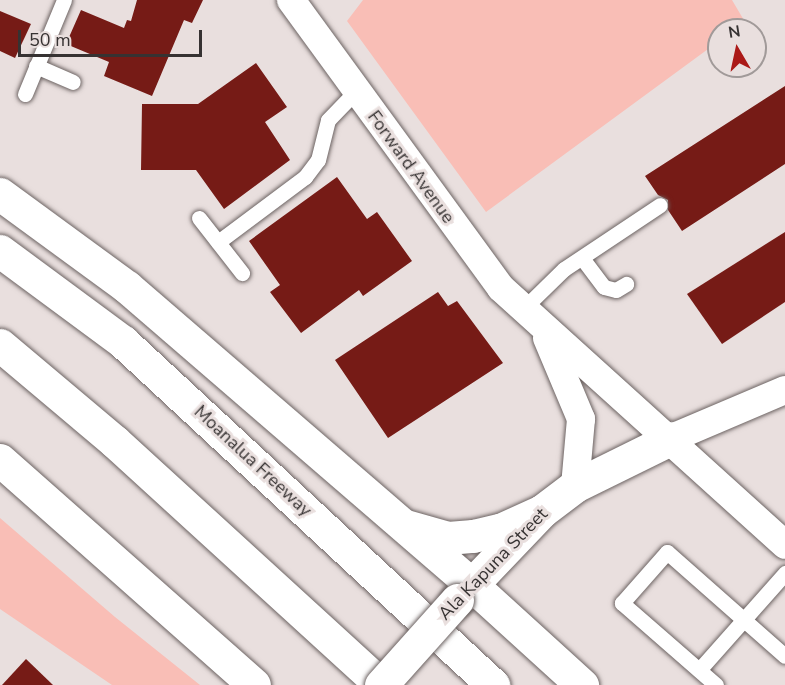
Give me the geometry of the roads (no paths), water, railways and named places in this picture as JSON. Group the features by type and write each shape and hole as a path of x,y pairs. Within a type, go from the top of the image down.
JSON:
{"main road":[{"path":"0,194 127,287 399,524 464,592 582,685"},
{"name":"Moanalua Freeway","path":"0,251 123,342 493,685"},
{"path":"0,345 114,441 381,685"},
{"name":"Ala Kapuna Street","path":"381,685 464,592 542,511 574,486 672,438"},
{"path":"0,460 254,685"},
{"path":"399,524 448,538 473,536 500,530 542,511"}],"street":[{"name":"Forward Avenue","path":"292,0 456,231 532,317 672,438 785,545"},
{"name":"Forward Avenue","path":"532,317 581,419 574,486"},
{"name":"Ala Kapuna Street","path":"672,438 785,390"}],"lane":[{"path":"25,94 64,0"},
{"path":"36,66 73,82"},
{"path":"218,242 305,177 318,160 328,120 356,91"},
{"path":"532,317 582,258 660,205"},
{"path":"200,218 242,273"},
{"path":"582,258 604,286 616,290 626,284"},
{"path":"716,685 622,603 667,552 785,656"},
{"path":"699,670 785,573"}]}
